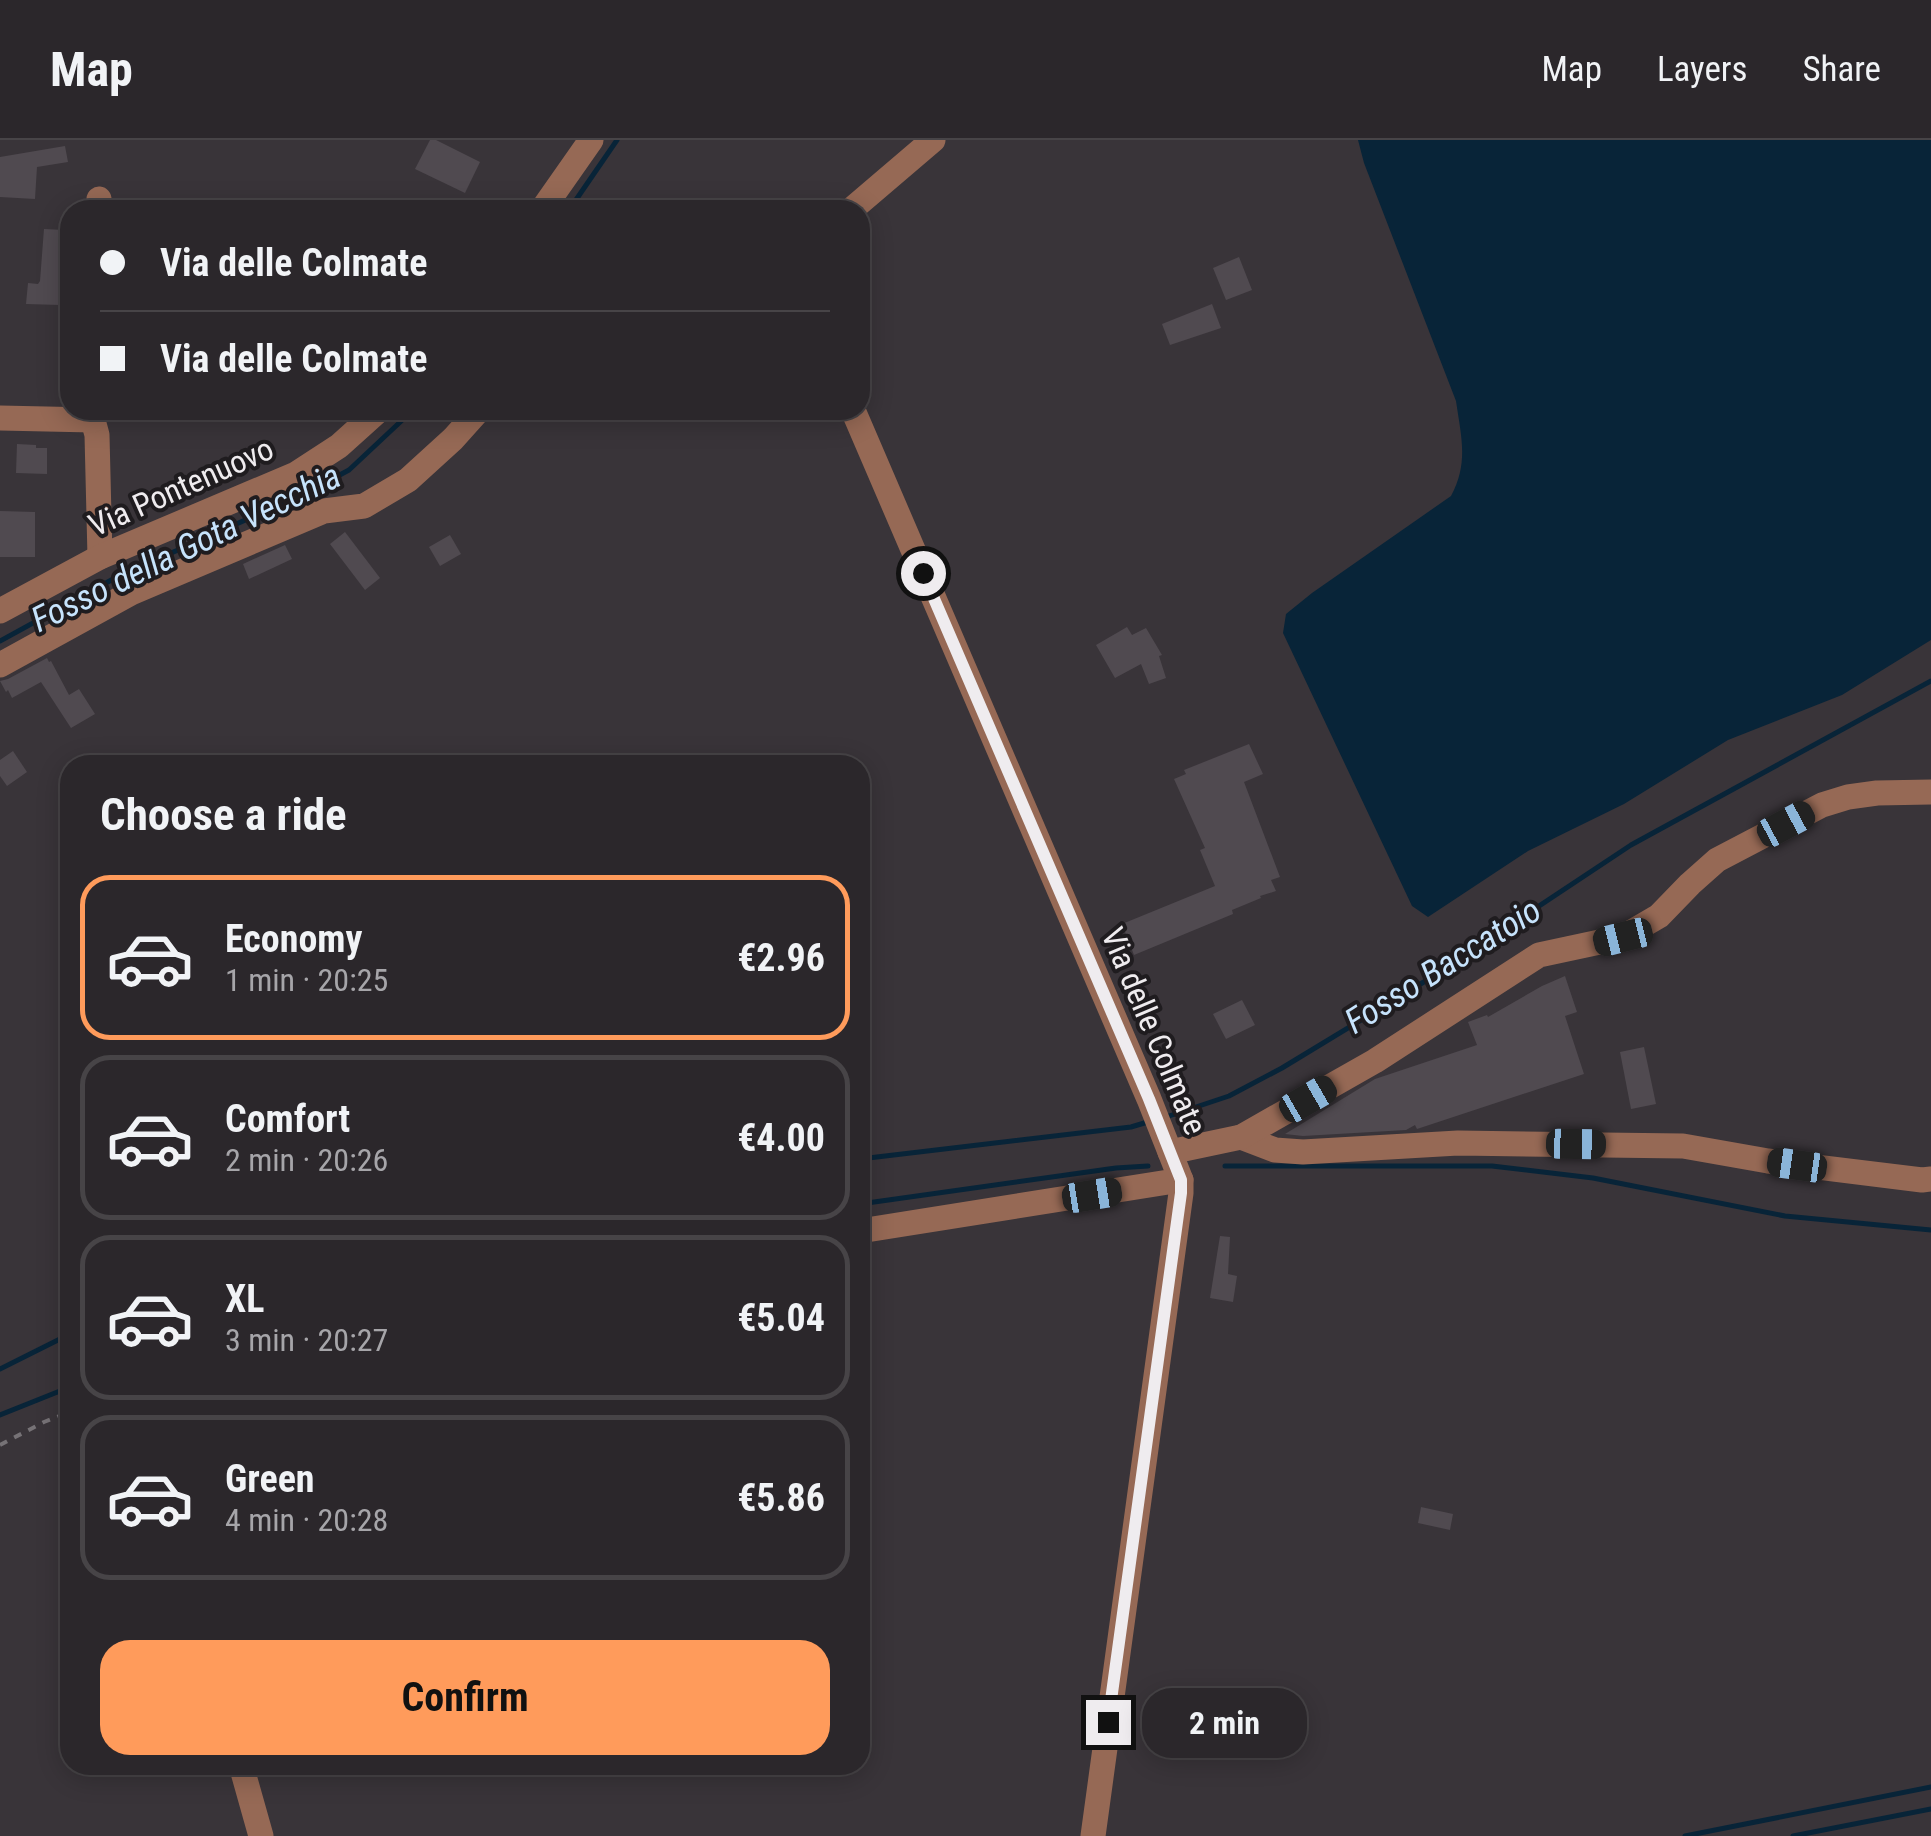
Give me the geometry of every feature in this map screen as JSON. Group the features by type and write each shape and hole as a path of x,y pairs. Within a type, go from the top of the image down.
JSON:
{"street":[{"path":"549,200 591,140"},
{"path":"863,200 933,140"},
{"path":"0,418 60,416"},
{"path":"94,420 100,557"},
{"name":"Via Pontenuovo","path":"0,611 100,557 296,474 339,446 368,420"},
{"path":"0,664 130,593 324,511 364,506 408,480 470,420"},
{"name":"Via delle Colmate","path":"857,420 1181,1180 1093,1836"},
{"path":"1166,1144 1241,1137 1375,1060 1539,955 1623,937 1659,916 1717,860 1822,805 1877,793 1931,792"},
{"path":"1241,1137 1275,1150 1304,1152 1458,1143 1683,1146 1838,1170 1931,1179"},
{"path":"870,1229 1181,1180"},
{"path":"244,1775 262,1836"}],"path":[{"path":"0,1445 60,1416"}],"water":[{"path":"1358,140 1931,140 1931,640 1842,695 1728,740 1624,804 1528,851 1428,917 1412,906 1283,633 1286,614 1451,496 1460,472 1462,449 1456,401"}],"building":[{"path":"430,140 480,162 465,193 415,169"},
{"path":"65,146 68,162 37,167 35,199 0,197 0,157"},
{"path":"44,229 60,230 60,305 26,304 28,283 40,281"},
{"path":"1239,257 1252,290 1226,300 1213,268"},
{"path":"1212,304 1221,328 1170,345 1162,324"},
{"path":"17,444 47,448 47,474 16,473"},
{"path":"0,511 35,512 35,557 0,557"},
{"path":"345,532 380,578 365,590 330,544"},
{"path":"450,535 461,554 440,566 429,547"},
{"path":"285,545 292,559 249,579 243,564"},
{"path":"1127,627 1132,635 1146,628 1162,655 1159,656 1166,678 1149,684 1141,664 1115,678 1096,645"},
{"path":"47,658 69,695 79,689 95,714 71,728 41,682 12,698 0,681"},
{"path":"1249,744 1263,774 1244,782 1280,877 1271,880 1276,891 1232,910 1233,914 1134,955 1122,924 1215,886 1200,850 1205,848 1174,779 1186,774 1184,770"},
{"path":"13,751 27,772 7,786 0,776 0,760"},
{"path":"1565,976 1577,1012 1565,1016 1584,1074 1417,1129 1415,1125 1406,1130 1285,1134 1375,1079 1477,1045 1468,1022 1488,1017"},
{"path":"1242,1000 1255,1025 1226,1039 1213,1014"},
{"path":"1644,1047 1656,1104 1631,1109 1620,1052"},
{"path":"1220,1236 1230,1237 1228,1274 1237,1276 1233,1302 1210,1298"},
{"path":"1421,1507 1453,1514 1450,1530 1418,1523"},
{"path":"1229,1694 1263,1698 1260,1722 1226,1718"}],"waterway":[{"name":"Fosso della Gota Vecchia","path":"576,200 617,140"},
{"name":"Fosso della Gota Vecchia","path":"0,641 115,578 349,470 402,420"},
{"name":"Fosso Baccatoio","path":"1166,1117 1229,1096 1282,1068 1432,977 1631,845 1931,681"},
{"name":"Fosso Baccatoio","path":"870,1158 1131,1127 1151,1121"},
{"path":"870,1203 1148,1166"},
{"path":"1225,1166 1492,1166 1593,1178 1785,1216 1931,1230"},
{"name":"Fosso Baccatoio","path":"0,1369 60,1339"},
{"path":"0,1415 60,1391"},
{"path":"1685,1836 1931,1787"},
{"path":"1793,1836 1931,1809"}],"route":[{"path":"923,573 1181,1180 1108,1722"}]}
